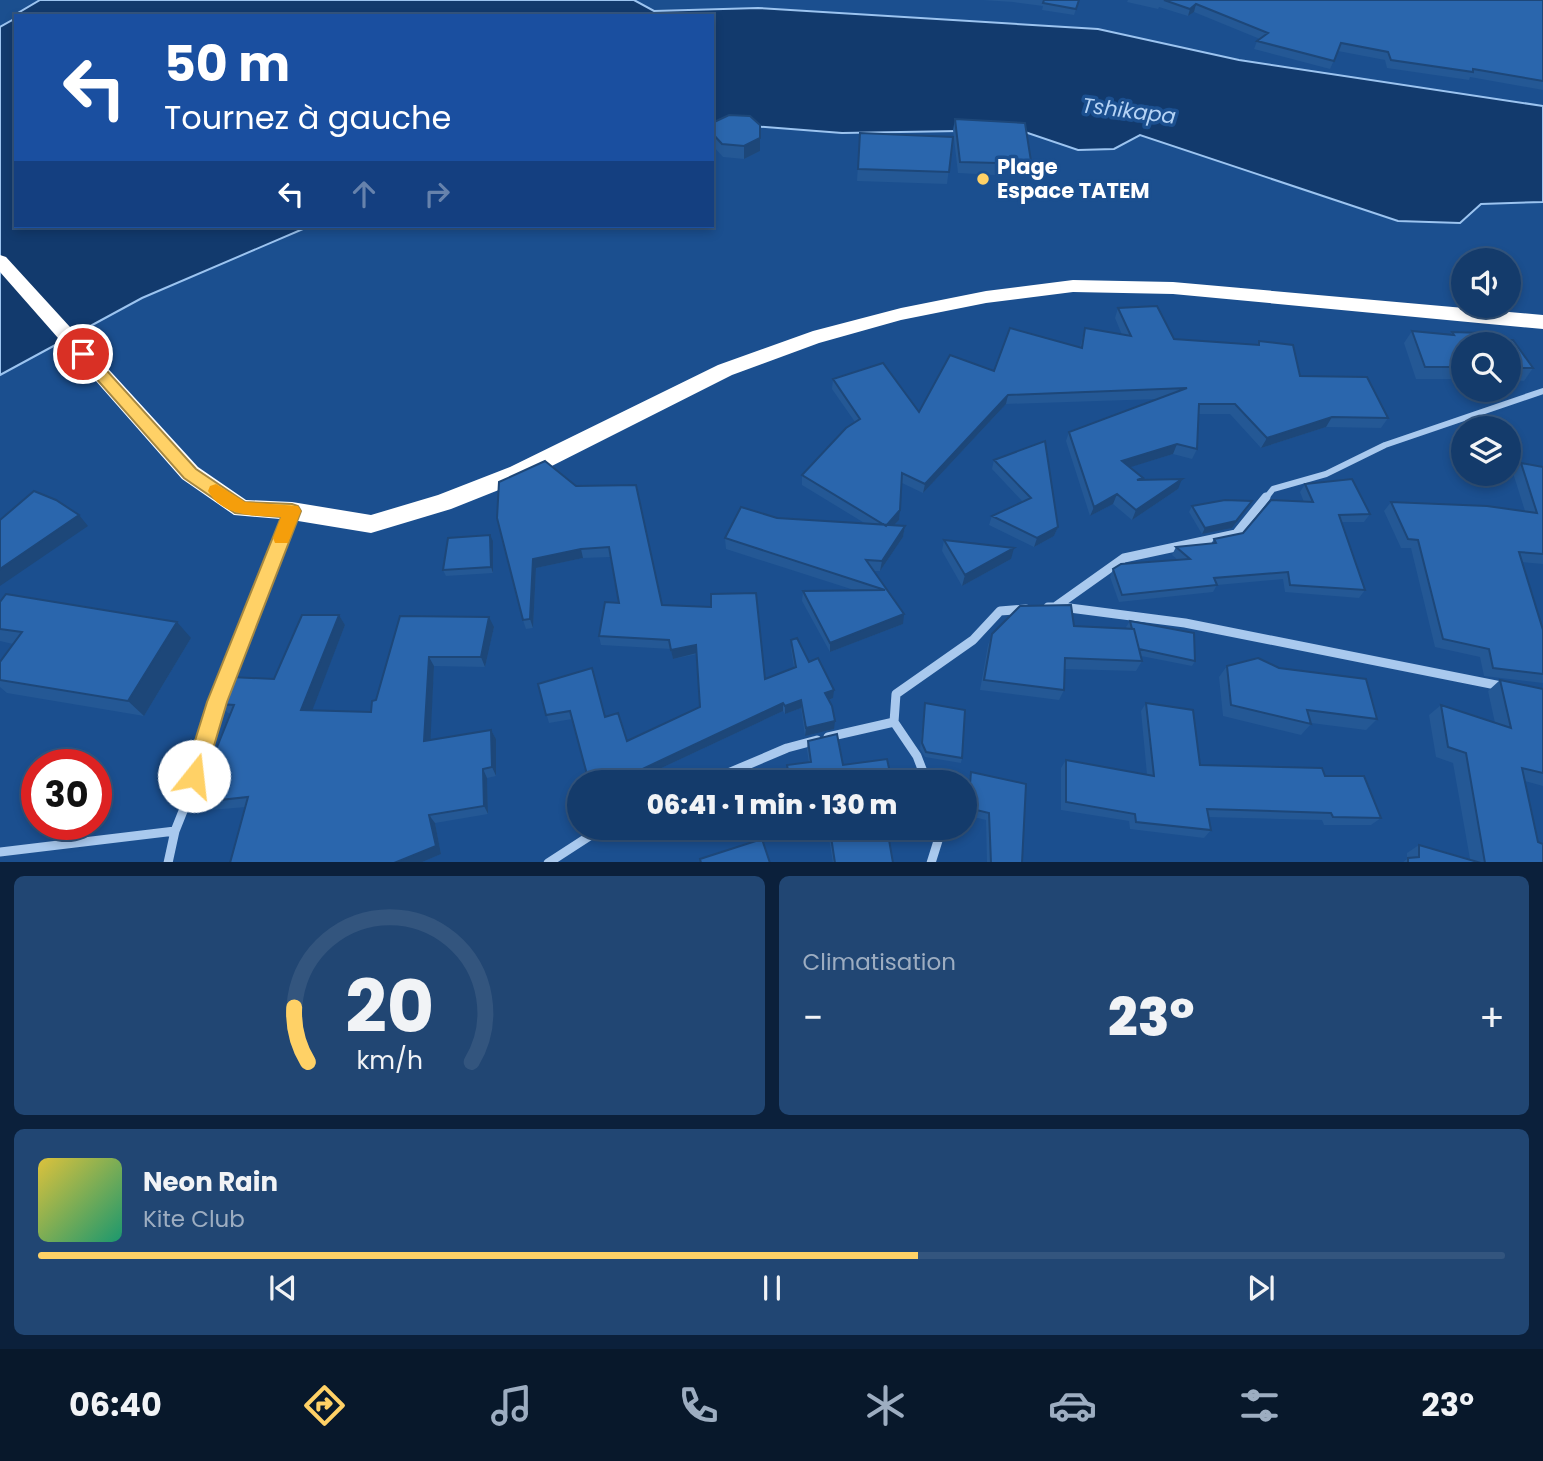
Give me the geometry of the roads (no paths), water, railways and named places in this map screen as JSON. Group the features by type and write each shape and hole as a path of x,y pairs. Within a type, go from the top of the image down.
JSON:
{"highway":[{"path":"0,261 190,474 242,509 292,511 371,524 443,503 518,474 725,370 813,338 901,314 986,297 1073,286 1172,288 1543,322"}],"street":[{"path":"1055,607 1124,558 1236,534 1273,489 1326,474 1385,445 1543,391"},
{"path":"168,862 175,831 190,796 217,702 292,511"},
{"path":"923,770 917,755 894,722 896,694 973,640 1000,611 1055,607 1185,623 1517,689"},
{"path":"735,770 787,748 894,722"},
{"path":"0,852 175,831"},
{"path":"550,862 583,840"},
{"path":"931,862 938,840"}],"water":[{"name":"Tshikapa","path":"40,0 634,0 654,11 758,8 1098,29 1239,60 1543,106 1543,202 1481,204 1460,223 1398,221 1140,135 1114,149 1078,150 1019,130 842,133 714,123 714,14 18,13"},
{"path":"14,19 14,228 305,228 142,298 0,375 0,27"}],"place":[{"name":"Plage Espace TATEM","path":"983,179"}]}
